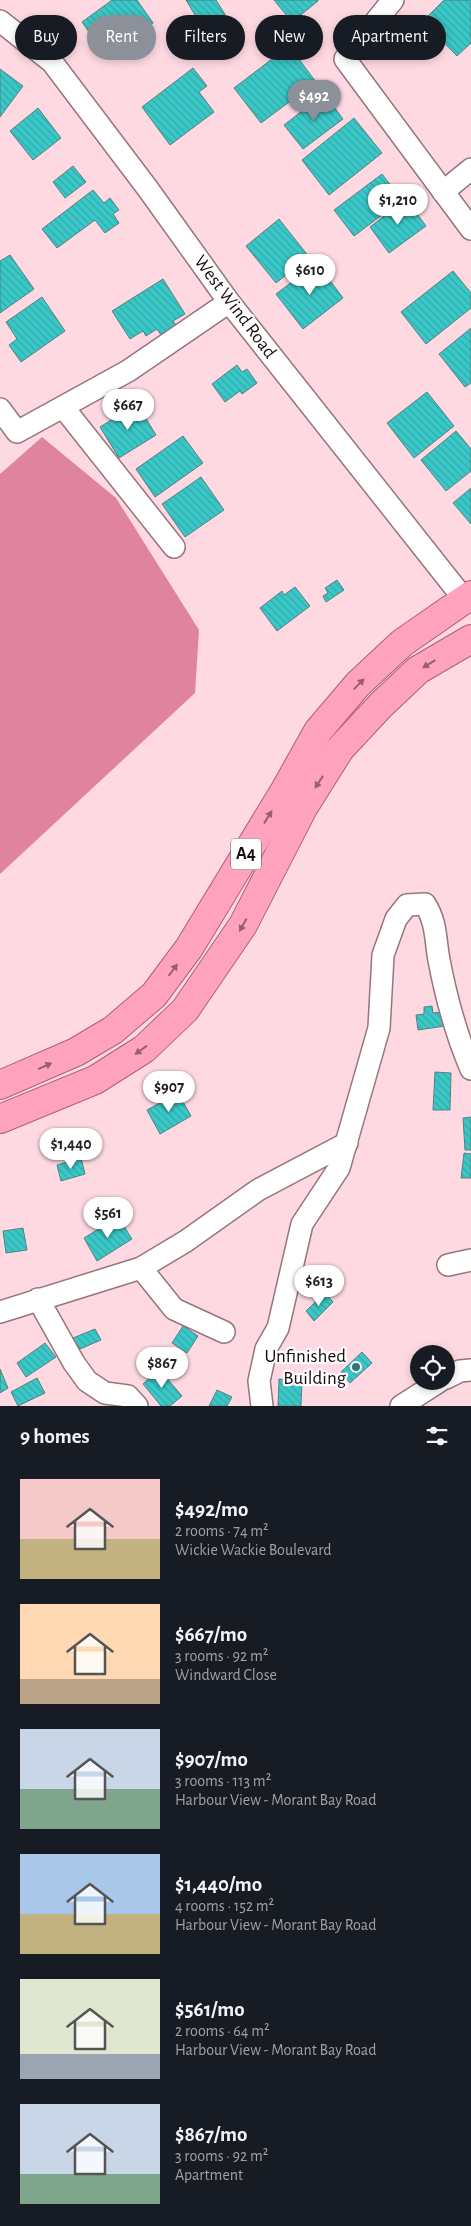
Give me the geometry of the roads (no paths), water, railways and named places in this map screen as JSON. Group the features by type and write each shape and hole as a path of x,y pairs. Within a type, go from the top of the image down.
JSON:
{"highway":[{"name":"A4","path":"0,1085 76,1052 113,1030 154,996 189,948 285,790 318,731 358,684 402,643 467,597"},
{"name":"A4","path":"0,1119 95,1080 144,1049 185,1010 243,925 303,808 340,749 418,670 471,639"}],"street":[{"path":"393,0 345,59 471,229"},
{"name":"West Wind Road","path":"0,22 52,62 148,189 229,302 467,597"},
{"path":"443,192 471,169"},
{"path":"0,409 17,432 128,371 229,302"},
{"path":"63,407 174,547"},
{"path":"262,1406 259,1381 266,1349 278,1328 302,1224 339,1168 379,1028 383,955 396,919 407,905 425,904 433,917 439,959 450,1006 471,1069"},
{"path":"0,1312 141,1268 186,1241 258,1190 346,1143"},
{"path":"448,1266 471,1260"},
{"path":"141,1268 174,1308 224,1332"},
{"path":"38,1299 74,1363 87,1380 106,1393 128,1396 137,1406"},
{"path":"455,1373 460,1370 471,1370"},
{"path":"401,1406 426,1390"}],"place":[{"name":"Unfinished Building","path":"356,1367"}]}
